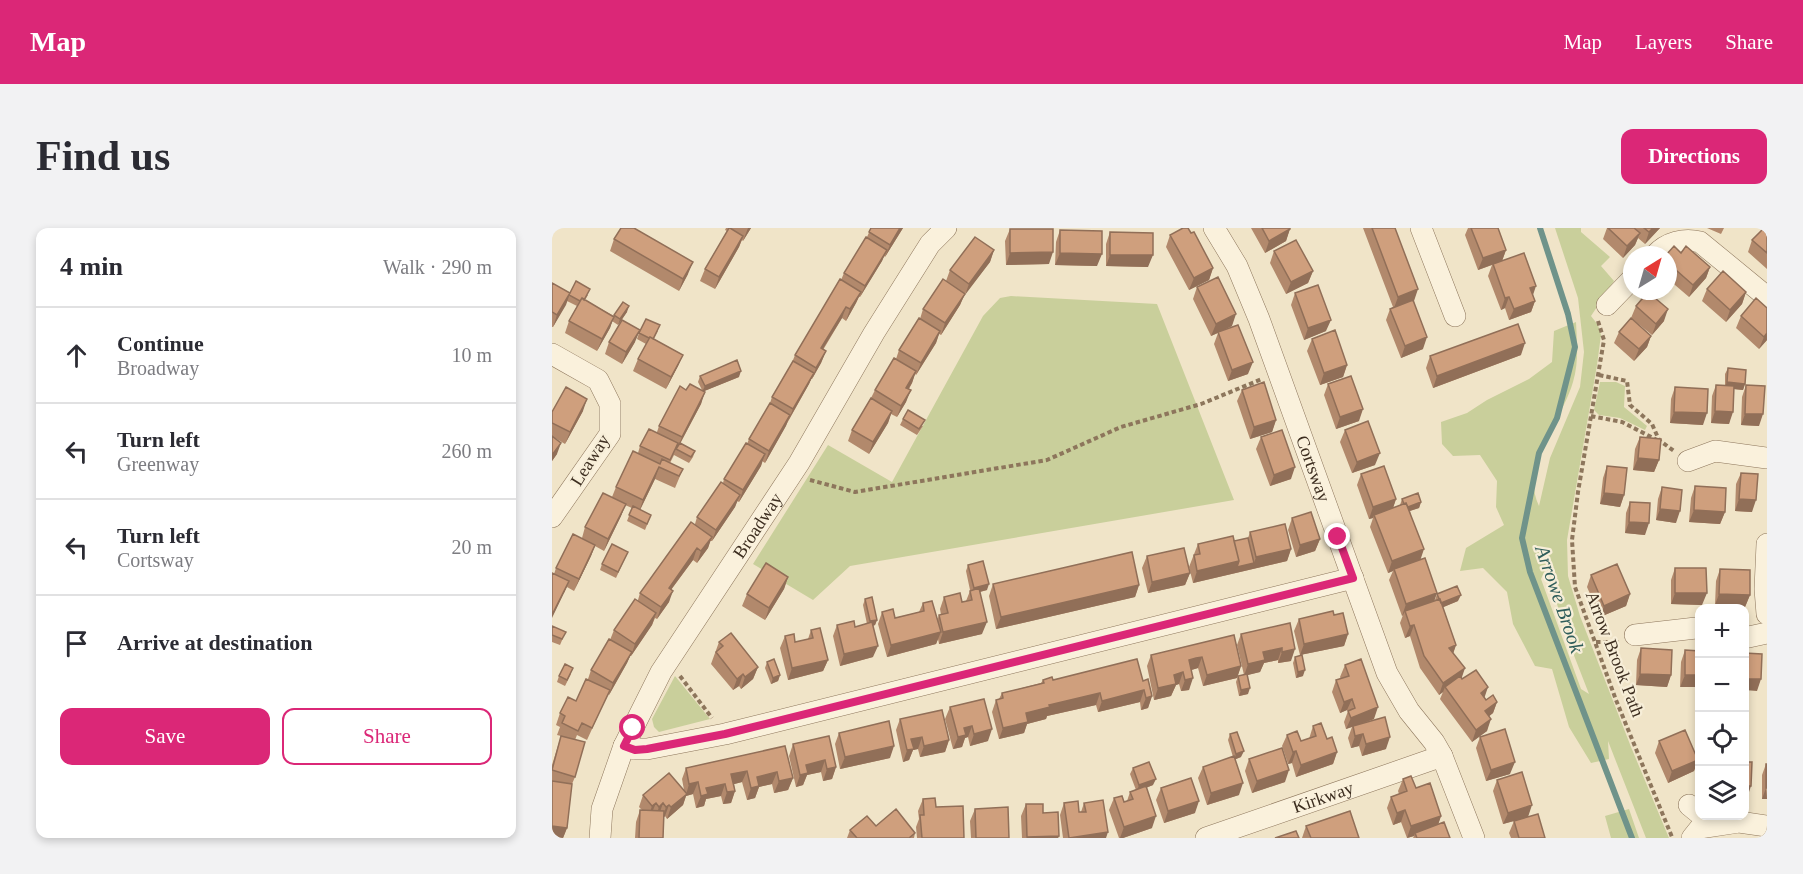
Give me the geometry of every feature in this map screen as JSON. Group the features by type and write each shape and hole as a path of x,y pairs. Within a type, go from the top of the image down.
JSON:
{"street":[{"name":"Broadway","path":"600,838 602,809 624,746 661,672 792,475 874,333 930,244 946,228"},
{"name":"Cortsway","path":"1214,228 1237,266 1259,319 1387,673 1409,711 1434,742 1442,756 1474,838"},
{"path":"1420,228 1455,316"},
{"path":"1668,246 1688,239 1700,242 1767,297"},
{"path":"1607,305 1623,288"},
{"name":"Leaway","path":"552,354 598,380 610,404 610,434 552,517"},
{"path":"1688,461 1715,451 1767,458"},
{"path":"1767,544 1765,589 1767,614"},
{"path":"624,746 635,750 647,749 725,734 1353,578"},
{"path":"1635,635 1695,628"},
{"path":"1749,638 1767,633"},
{"name":"Kirkway","path":"1206,838 1442,756"},
{"path":"1692,838 1700,828 1701,820"},
{"path":"1728,820 1767,826"}],"path":[{"name":"Arrow Brook Path","path":"1607,305 1595,309 1604,340 1572,540 1575,587 1616,700 1672,838"},
{"path":"792,475 855,492 1047,460 1121,427 1201,404 1278,373"},
{"path":"1599,375 1627,381 1630,405 1652,424 1659,440"},
{"path":"1591,416 1622,422 1659,440 1688,461"},
{"path":"668,661 725,734"}],"green space":[{"path":"1555,228 1581,228 1581,232 1610,257 1601,266 1614,281 1591,316 1598,325 1601,335 1567,540 1568,576 1580,616 1669,838 1646,838 1608,741 1609,759 1591,763 1569,727 1552,669 1535,666 1513,624 1507,592 1483,568 1460,571 1466,548 1504,525 1496,507 1497,481 1480,455 1453,456 1442,444 1441,422 1467,413 1529,379 1552,362 1554,331 1576,322 1577,360 1573,382 1568,397 1544,443 1534,475 1534,490 1539,506 1550,458 1580,387 1584,352 1578,298","holes":["1546,568 1568,640 1589,694 1581,689 1541,579"]},
{"path":"1011,296 1157,304 1234,500 850,566 813,600 753,564 828,445 892,482 983,316 1000,298"},
{"path":"1600,382 1616,382 1625,386 1624,407 1647,426 1645,430 1620,418 1599,415 1594,410"},
{"path":"675,676 710,719 659,732 654,727 652,719"},
{"path":"1629,809 1639,838 1611,838 1605,816"}],"building":[{"path":"621,228 634,228 693,262 683,279 614,239"},
{"path":"729,228 743,236 719,277 705,269"},
{"path":"871,228 900,228 890,245 869,232"},
{"path":"1183,228 1188,228 1191,233 1194,232 1213,268 1194,278 1170,235"},
{"path":"1262,228 1290,228 1290,229 1269,241"},
{"path":"1372,228 1395,228 1418,289 1398,297"},
{"path":"1471,228 1498,228 1506,250 1483,258"},
{"path":"1608,228 1634,228 1640,233 1627,246"},
{"path":"1764,228 1767,228 1767,253 1752,240"},
{"path":"1010,229 1053,229 1053,252 1010,253"},
{"path":"1060,230 1102,231 1102,254 1060,253"},
{"path":"1110,232 1153,233 1153,255 1110,255"},
{"path":"866,237 887,250 865,286 844,273"},
{"path":"975,237 994,250 969,284 950,270"},
{"path":"1296,240 1313,271 1291,282 1274,251"},
{"path":"1686,246 1710,267 1693,285 1677,271 1677,249 1681,253"},
{"path":"1524,253 1536,286 1530,288 1535,301 1514,309 1509,297 1505,298 1493,264"},
{"path":"1723,271 1746,292 1730,310 1707,289"},
{"path":"1218,277 1236,314 1216,324 1197,287"},
{"path":"840,279 861,292 850,309 846,307 821,348 826,351 816,368 795,355"},
{"path":"943,279 965,294 945,323 923,309"},
{"path":"576,281 590,289 584,300 582,298 580,301 569,295"},
{"path":"552,283 570,293 557,315 552,312"},
{"path":"1318,285 1331,320 1308,328 1295,293"},
{"path":"582,298 614,317 602,339 569,321"},
{"path":"1756,298 1767,308 1767,333 1764,337 1741,316"},
{"path":"1413,300 1427,337 1405,346 1390,309"},
{"path":"1641,300 1657,300 1668,309 1656,324 1636,306"},
{"path":"623,302 629,306 620,319 614,315"},
{"path":"919,318 940,331 921,363 899,350"},
{"path":"1631,318 1651,336 1639,349 1619,332"},
{"path":"646,319 660,325 653,339 639,333"},
{"path":"622,320 640,330 626,352 609,342"},
{"path":"1518,324 1525,343 1437,376 1430,356"},
{"path":"1238,325 1253,362 1232,370 1218,332"},
{"path":"1335,330 1347,365 1324,373 1312,339"},
{"path":"650,337 683,355 671,377 638,359"},
{"path":"894,358 916,371 906,388 911,390 901,406 875,390"},
{"path":"737,360 741,371 705,386 700,376"},
{"path":"793,361 814,373 793,409 772,397"},
{"path":"1728,368 1746,370 1745,384 1727,382"},
{"path":"1351,376 1363,409 1340,417 1328,384"},
{"path":"1264,382 1276,420 1254,427 1242,390"},
{"path":"690,384 705,392 682,437 659,426 680,386 686,390"},
{"path":"1716,385 1734,386 1733,412 1715,411"},
{"path":"1746,385 1765,386 1763,414 1745,414"},
{"path":"566,387 587,399 570,432 552,423 552,412"},
{"path":"1675,387 1708,389 1707,413 1674,412"},
{"path":"871,398 892,411 873,442 852,430"},
{"path":"770,403 790,415 769,451 749,439"},
{"path":"908,410 925,420 919,429 903,419"},
{"path":"1368,421 1380,453 1357,462 1345,430"},
{"path":"649,429 678,443 670,460 640,446"},
{"path":"1282,430 1295,467 1274,475 1261,437"},
{"path":"552,436 561,443 552,455"},
{"path":"1640,437 1661,439 1659,460 1638,458"},
{"path":"680,443 695,451 691,457 676,449"},
{"path":"746,443 765,454 743,490 724,479"},
{"path":"633,451 660,464 662,459 683,469 679,476 659,467 643,500 616,487"},
{"path":"1384,466 1396,499 1373,507 1361,474"},
{"path":"1607,466 1627,468 1624,495 1604,493"},
{"path":"1741,473 1758,474 1756,500 1739,499"},
{"path":"721,482 740,495 716,530 697,517"},
{"path":"1695,486 1726,488 1725,512 1694,510"},
{"path":"1662,487 1682,490 1680,511 1660,509"},
{"path":"603,493 626,504 608,539 585,527"},
{"path":"1418,493 1421,502 1408,507 1406,503 1404,504 1402,499"},
{"path":"1630,502 1650,503 1649,523 1629,522"},
{"path":"1406,503 1424,549 1392,561 1374,515"},
{"path":"633,506 651,515 647,524 629,515"},
{"path":"1311,512 1320,539 1300,545 1292,518"},
{"path":"691,522 712,537 701,551 697,548 669,588 673,591 661,607 640,593"},
{"path":"1285,524 1291,549 1256,557 1250,532"},
{"path":"573,534 595,545 579,579 556,568"},
{"path":"1233,536 1239,561 1197,571 1194,555 1200,554 1198,544"},
{"path":"1248,538 1254,563 1237,567 1239,561 1234,541"},
{"path":"612,544 628,552 618,572 602,564"},
{"path":"1184,548 1190,573 1152,582 1147,556"},
{"path":"1132,552 1139,585 1001,617 993,584"},
{"path":"1425,558 1437,593 1406,604 1394,569"},
{"path":"983,561 989,584 974,588 968,565"},
{"path":"766,563 788,577 769,608 747,594"},
{"path":"1617,564 1630,594 1604,606 1591,575"},
{"path":"1675,568 1706,568 1707,593 1675,593"},
{"path":"1720,569 1750,570 1750,595 1719,594"},
{"path":"552,573 569,581 552,615"},
{"path":"1457,586 1461,595 1441,603 1437,594"},
{"path":"979,588 987,622 943,632 939,615 948,613 944,597 960,593 962,602 972,600 970,591"},
{"path":"872,597 877,620 870,621 865,599"},
{"path":"635,599 656,613 635,644 614,630"},
{"path":"1440,599 1456,645 1449,648 1465,668 1443,683 1424,656 1414,625 1410,626 1405,611"},
{"path":"932,601 941,632 891,645 882,612 893,609 895,618 924,611 923,603"},
{"path":"1333,611 1334,615 1343,613 1348,634 1304,644 1299,619"},
{"path":"854,621 855,627 872,622 878,646 844,654 837,625"},
{"path":"1290,623 1295,649 1282,652 1282,648 1263,652 1265,660 1248,664 1241,634"},
{"path":"552,626 566,632 562,639 552,635"},
{"path":"820,628 828,660 792,668 785,636 794,634 795,642 813,638 811,630"},
{"path":"731,633 758,667 745,677 743,674 737,679 716,652 723,646 719,642"},
{"path":"1234,635 1241,666 1207,675 1202,657 1196,658 1189,660 1193,678 1185,680 1183,672 1174,675 1176,684 1158,688 1151,655"},
{"path":"609,639 632,652 613,683 591,670"},
{"path":"1641,648 1672,650 1671,675 1640,674"},
{"path":"1685,650 1695,651 1695,675 1685,675"},
{"path":"1749,653 1762,654 1761,679 1749,679"},
{"path":"1302,655 1305,670 1298,672 1295,657"},
{"path":"774,659 780,675 773,678 767,662"},
{"path":"1137,659 1143,681 1148,679 1152,696 1146,698 1144,690 1102,701 1100,693 1026,713 1028,722 1003,728 996,700 1003,698 1002,693 1044,683 1043,680 1052,677 1053,680"},
{"path":"1361,659 1378,707 1351,718 1348,711 1355,708 1352,699 1344,702 1336,680 1349,676 1345,665"},
{"path":"565,664 573,668 567,680 559,676"},
{"path":"1476,670 1488,687 1481,693 1486,700 1493,695 1497,702 1485,711 1491,719 1476,730 1445,687 1460,676 1462,679"},
{"path":"1247,674 1250,688 1241,690 1238,676"},
{"path":"586,679 610,690 592,728 582,723 578,731 562,723 565,716 560,713 568,697 576,701"},
{"path":"984,699 992,729 974,734 972,726 964,728 966,735 958,737 950,707"},
{"path":"942,710 949,740 924,746 922,737 911,739 914,749 907,750 900,719"},
{"path":"1385,717 1390,737 1366,744 1363,734 1355,736 1353,726"},
{"path":"889,721 894,746 845,757 839,733"},
{"path":"1321,723 1327,739 1332,737 1337,752 1301,765 1287,735 1297,731 1301,741 1316,736 1313,726"},
{"path":"1505,729 1515,762 1491,770 1480,737"},
{"path":"1685,730 1695,753 1695,761 1672,771 1659,741"},
{"path":"1237,732 1244,751 1236,754 1230,734"},
{"path":"561,736 585,742 575,777 552,770"},
{"path":"829,736 836,767 827,769 825,760 806,765 808,773 800,775 793,744"},
{"path":"785,746 793,778 779,781 777,772 757,777 759,786 751,788 747,771 731,774 735,791 727,792 725,784 706,788 708,794 701,796 698,782 689,784 686,768"},
{"path":"1282,748 1289,770 1257,781 1249,759"},
{"path":"1234,756 1243,783 1211,793 1203,767"},
{"path":"1149,762 1156,779 1139,785 1133,768"},
{"path":"1749,762 1752,762 1751,786 1749,786"},
{"path":"1767,764 1767,788 1766,788"},
{"path":"1522,772 1532,805 1508,813 1497,780"},
{"path":"669,773 687,794 671,807 669,805 666,807 663,803 659,807 656,803 652,806 643,795"},
{"path":"1411,776 1416,788 1430,783 1441,816 1411,826 1405,810 1397,813 1391,797 1407,791 1403,779"},
{"path":"1191,778 1199,801 1168,811 1161,788"},
{"path":"552,781 572,784 567,828 552,826"},
{"path":"1146,786 1156,816 1124,827 1114,798 1122,796 1124,802 1133,799 1130,792"},
{"path":"935,798 936,807 963,806 964,838 922,838 920,815 924,815 923,799"},
{"path":"1103,800 1108,832 1069,838 1064,803 1078,801 1079,812 1086,812 1084,803"},
{"path":"1026,804 1043,804 1043,813 1058,812 1059,836 1027,837"},
{"path":"1008,807 1009,838 976,838 975,809"},
{"path":"896,809 915,833 909,838 857,838 850,830 867,816 876,826"},
{"path":"640,810 664,811 663,838 639,838"},
{"path":"1350,811 1359,838 1311,838 1306,826"},
{"path":"1538,814 1545,838 1519,838 1514,821"},
{"path":"1444,822 1450,838 1417,838 1415,833"},
{"path":"1296,831 1299,838 1275,838"}],"waterway":[{"name":"Arrowe Brook","path":"1540,228 1568,314 1575,347 1557,418 1539,453 1522,538 1530,572 1632,838"}],"route":[{"path":"633,728 624,746 635,750 725,734 1353,578 1338,537"}]}
